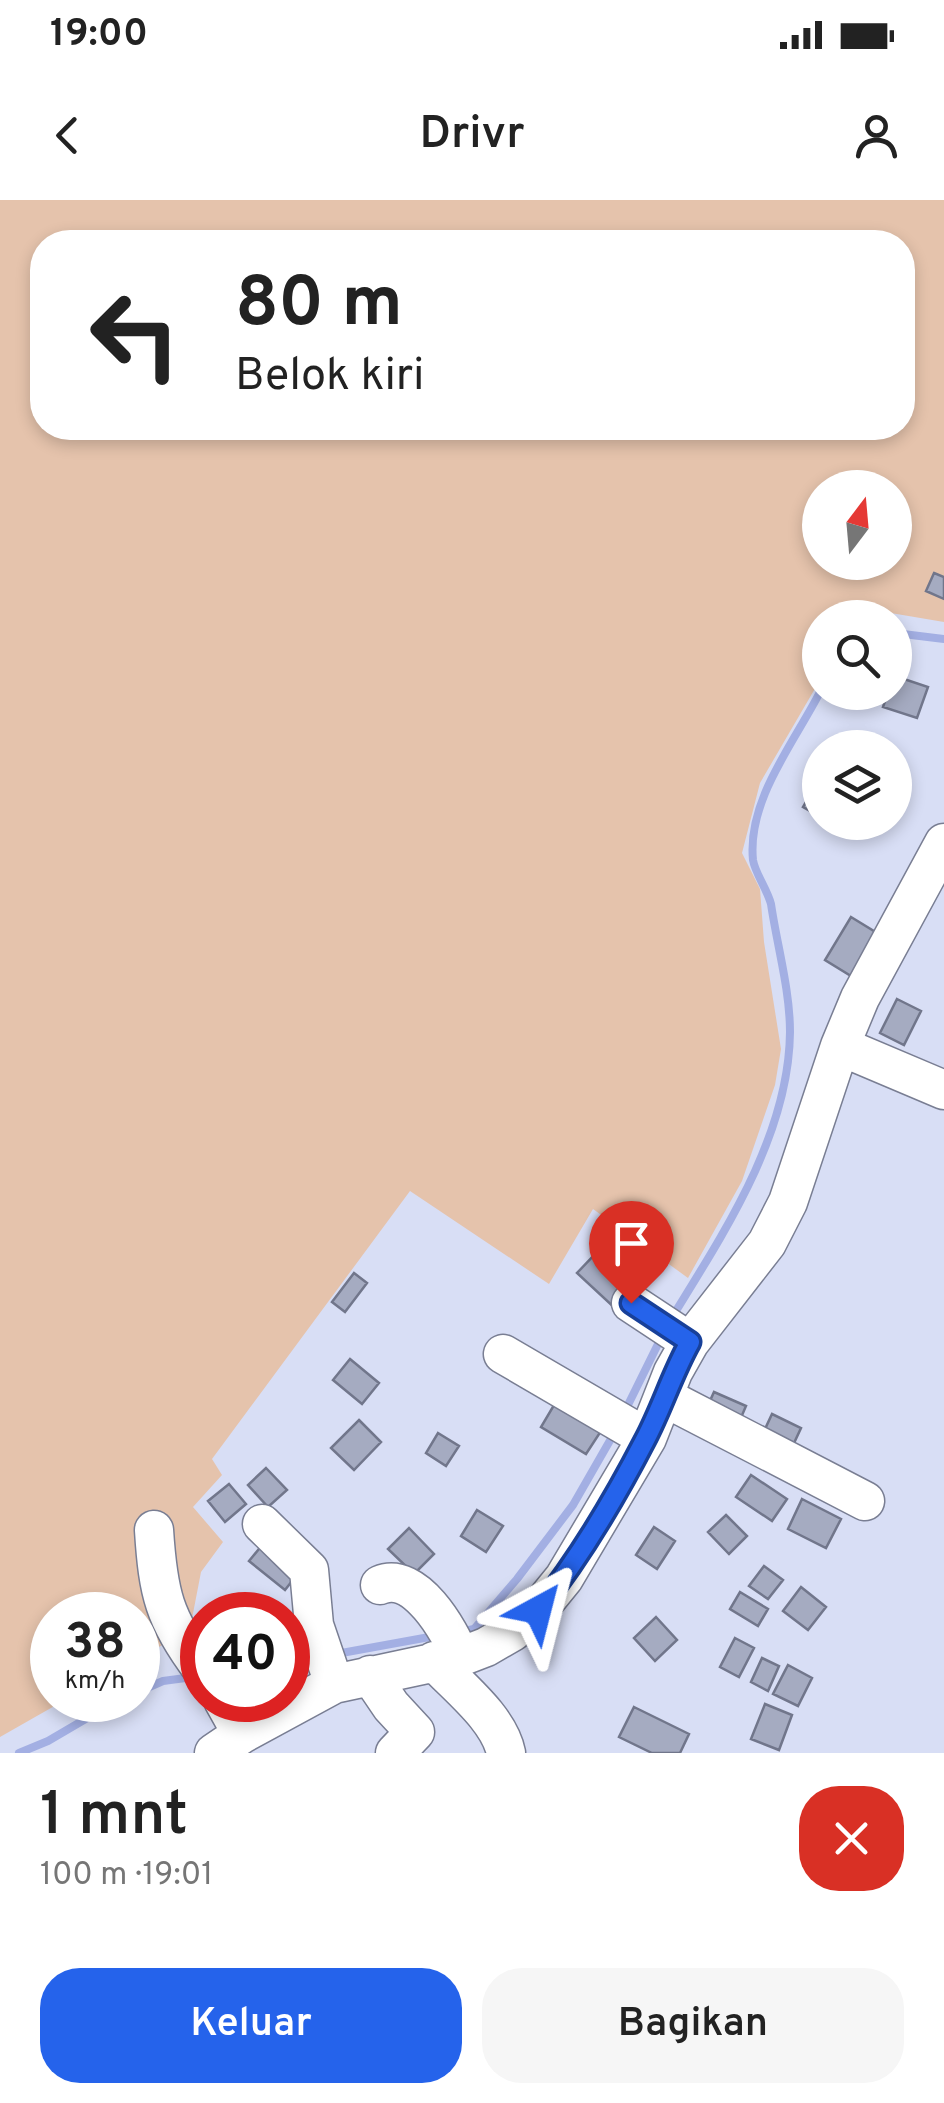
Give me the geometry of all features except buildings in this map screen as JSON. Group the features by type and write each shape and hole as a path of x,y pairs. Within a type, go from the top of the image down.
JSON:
{"street":[{"path":"229,1722 236,1747 337,1666 448,1646 486,1647 538,1610 564,1578 635,1431 664,1398 660,1323 767,1243 788,1202 860,998 944,843"},
{"path":"840,1046 944,1090"},
{"path":"503,1354 635,1431"},
{"path":"664,1398 865,1501"},
{"path":"262,1524 309,1570 337,1666 392,1706 415,1732 395,1753"},
{"path":"154,1530 157,1580 180,1639"},
{"path":"380,1585 398,1583 418,1596 499,1734 506,1753"}],"shaded area":[{"path":"0,200 944,200 944,622 912,617 912,600 802,600 803,710 760,783 742,853 760,889 781,1049 775,1085 742,1181 688,1278 593,1209 549,1284 410,1191 212,1459 222,1475 193,1507 223,1542 201,1572 197,1592 180,1592 180,1635 160,1646 160,1592 30,1592 30,1720 0,1737"}],"waterway":[{"path":"912,635 944,639"},
{"path":"671,1319 750,1183 766,1146 787,1071 790,1032 786,984 771,904 753,860 753,838 774,773 810,710"},
{"path":"624,1413 662,1336"},
{"path":"459,1632 474,1629 517,1579 573,1505 616,1430"},
{"path":"336,1654 435,1636"},
{"path":"160,1682 180,1679"},
{"path":"19,1753 80,1722"}],"route":[{"path":"538,1610 564,1578 647,1438 673,1372 690,1342 631,1303"}]}
